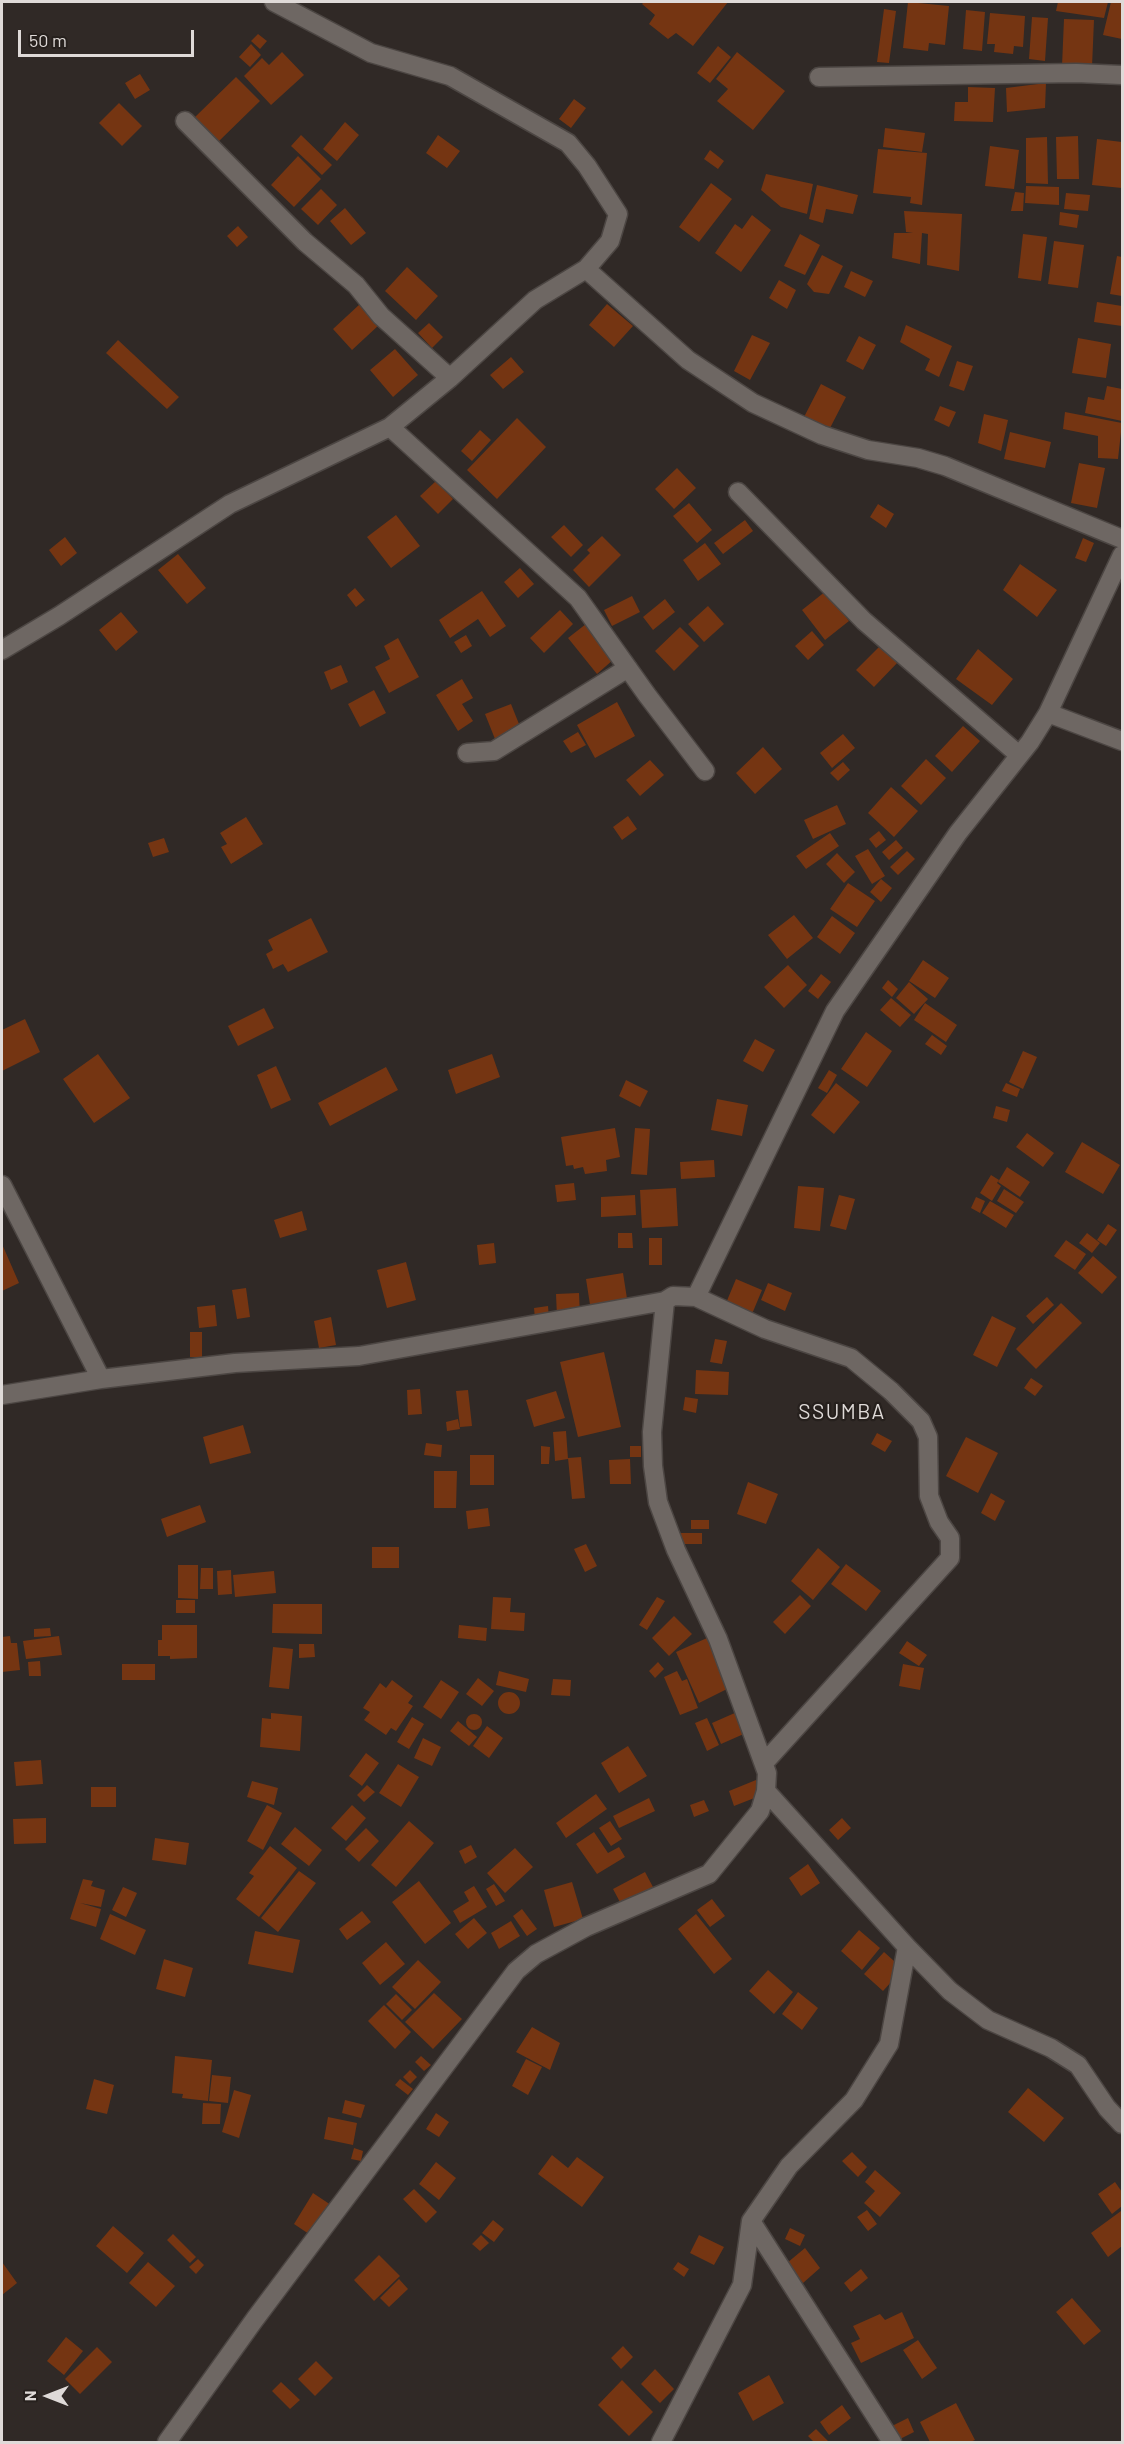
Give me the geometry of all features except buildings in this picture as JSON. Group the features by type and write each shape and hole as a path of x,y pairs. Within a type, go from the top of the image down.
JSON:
{"street":[{"path":"2,647 59,616 230,504 390,427 450,378 536,300 586,269 610,241 618,214 587,166 568,143 450,76 371,53 274,2"},
{"path":"819,77 1076,73 1122,75"},
{"path":"186,121 305,242 356,285 381,316 450,378"},
{"path":"586,269 688,360 753,403 822,435 868,450 918,458 945,466 1122,539"},
{"path":"390,427 578,598 705,771"},
{"path":"738,492 864,621 1019,755"},
{"path":"696,1297 835,1011 958,833 1019,755 1048,713 1122,555"},
{"path":"467,753 494,751 628,668"},
{"path":"1048,713 1122,741"},
{"path":"2,1185 101,1379"},
{"path":"2,1395 101,1379 235,1363 359,1356 665,1302 673,1296 696,1297 765,1329 851,1358 891,1391 921,1421 928,1437 929,1496 939,1522 950,1538 950,1558 764,1763"},
{"path":"167,2442 255,2319 516,1971 536,1954 586,1927 709,1874 760,1811 766,1791 767,1773 764,1763 718,1639 676,1550 658,1502 653,1466 652,1432 665,1302"},
{"path":"766,1791 907,1947 950,1991 988,2020 1051,2048 1078,2065 1107,2108 1122,2124"},
{"path":"661,2442 742,2285 751,2221 789,2166 854,2100 889,2044 907,1947"},
{"path":"751,2221 892,2442"}],"district":[{"name":"SSUMBA","path":"842,1412"}]}
